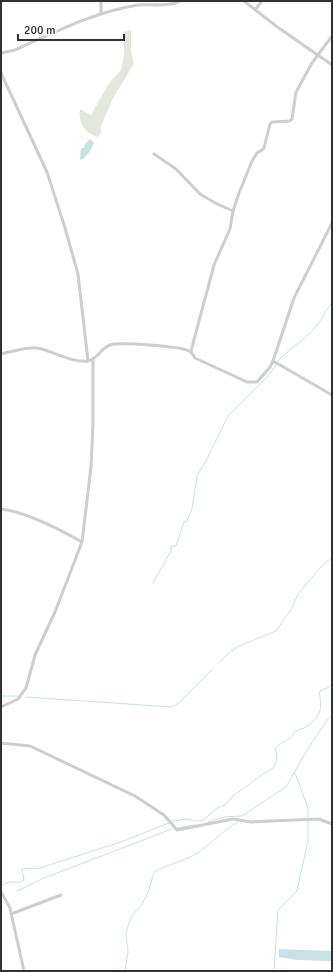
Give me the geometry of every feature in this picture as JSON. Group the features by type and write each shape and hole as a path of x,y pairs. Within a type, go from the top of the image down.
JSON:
{"street":[{"path":"101,1 101,13"},
{"path":"1,53 15,50 101,13 118,8 147,4 176,4 180,1"},
{"path":"244,1 276,26 332,65"},
{"path":"255,10 262,1"},
{"path":"191,351 214,264 230,229 233,211 252,161 257,153 264,148 270,124 272,122 290,121 292,119 296,92 312,63 332,36"},
{"path":"1,73 47,172 65,228 78,274 88,361"},
{"path":"154,154 176,169 200,194 233,211"},
{"path":"1,354 36,348 75,360 88,361 98,356 104,348 111,345 153,345 181,348 191,351 195,358 247,382 257,382 270,367 294,298 332,223"},
{"path":"1,707 18,699 26,688 35,655 55,612 82,542 91,467 93,425 93,359"},
{"path":"272,361 332,395"},
{"path":"1,509 15,511 68,534 82,542"},
{"path":"1,743 30,746 135,796 164,815 177,830 233,819 251,822 319,820 332,824"},
{"path":"1,892 10,908 24,971"},
{"path":"11,914 61,895"}],"shaded area":[{"path":"131,30 131,51 134,64 113,98 101,126 101,133 98,137 89,133 81,123 80,109 91,115 109,83 121,70 124,54 123,32"}],"water":[{"path":"90,139 94,142 92,147 87,155 81,160 81,148 84,148 85,144"},
{"path":"279,949 332,951 332,961 297,960 279,957"}],"waterway":[{"path":"278,361 314,329 332,302"},
{"path":"153,583 171,551 171,546 176,546 184,522 187,521 192,509 197,476 228,416 269,375 276,365"},
{"path":"219,663 237,647 276,631 292,608 298,594 319,569 332,557"},
{"path":"25,697 172,707 179,703 213,669"},
{"path":"172,821 186,819 202,821 217,808 225,805 233,796 273,768 276,763 277,755 275,749 291,737 296,731 306,727 315,720 318,716 321,704 319,694 320,691 329,687 332,683"},
{"path":"1,696 19,696"},
{"path":"208,822 223,817 242,816 286,787 307,750 332,715"},
{"path":"295,773 308,808 308,818"},
{"path":"274,971 278,910 297,891 308,841 308,821"},
{"path":"125,971 128,952 126,934 129,922 148,893 154,872 199,852 238,822"},
{"path":"1,886 9,882 19,882 24,880 22,869 38,869 121,842 169,823"},
{"path":"177,828 195,825"},
{"path":"17,891 44,878 172,829"}]}
